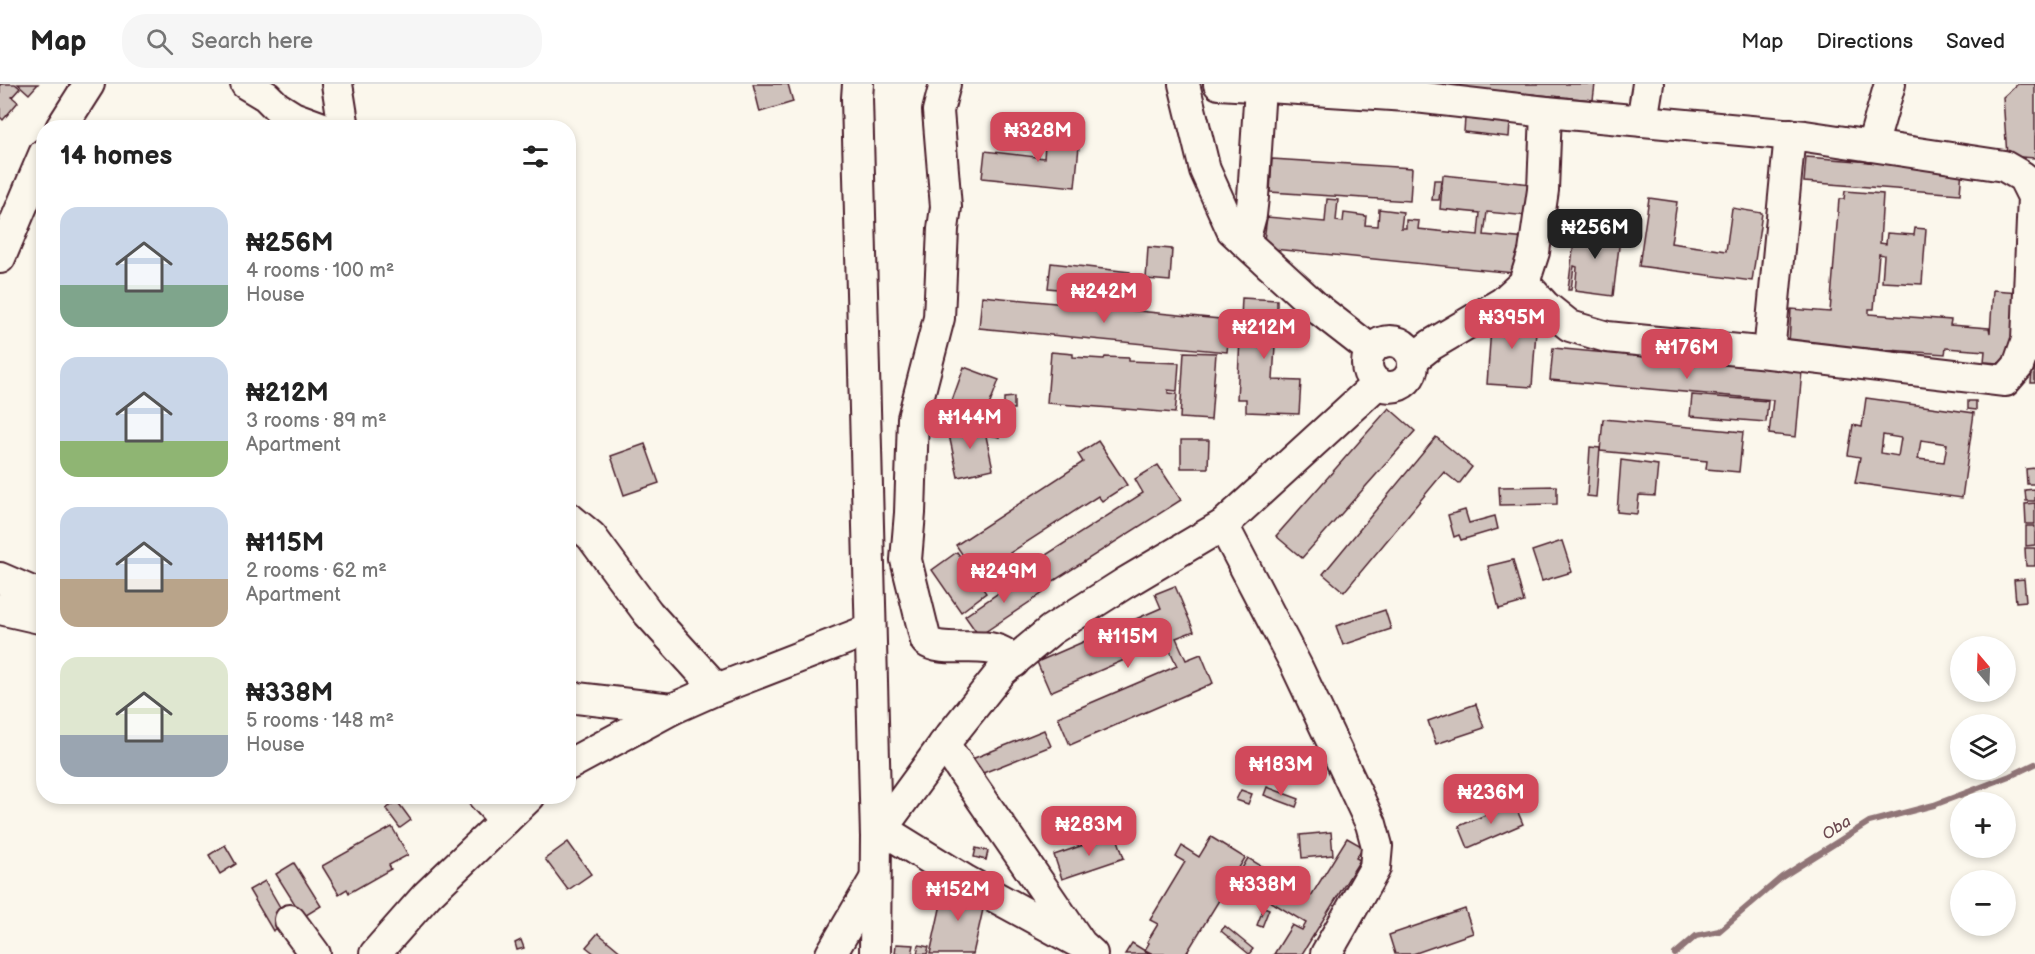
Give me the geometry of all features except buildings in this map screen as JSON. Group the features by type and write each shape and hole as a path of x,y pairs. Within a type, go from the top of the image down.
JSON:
{"street":[{"path":"66,120 89,84"},
{"path":"223,84 236,84"},
{"path":"246,84 266,96 277,107 301,120"},
{"path":"337,84 343,120"},
{"path":"858,84 869,630 879,833 875,954"},
{"path":"945,84 938,111 946,207 939,318 913,418 906,560 926,641 932,646 975,646 1002,652 1014,662"},
{"path":"1184,84 1205,170 1232,230 1317,308 1371,350"},
{"path":"1219,84 1407,96 1546,112 1790,134 2004,166 2023,177 2033,197 2027,340 2018,366 2005,381 1769,353 1607,337 1570,326 1545,306 1524,283"},
{"path":"1642,121 1648,84"},
{"path":"1872,146 1890,84"},
{"path":"1244,241 1253,197 1260,87"},
{"path":"1413,359 1431,345 1502,303 1524,283 1534,252 1543,190 1546,112"},
{"path":"1769,353 1790,134"},
{"path":"0,258 36,173"},
{"path":"1383,342 1398,342 1410,352 1413,359 1413,367 1406,381 1392,388 1377,384 1367,372 1367,357 1371,350 1383,342"},
{"path":"879,833 944,744 1002,671 1051,630 1223,525 1377,384"},
{"path":"576,524 591,536 648,613 717,689"},
{"path":"1223,525 1296,665 1371,824 1377,846 1375,868 1326,954"},
{"path":"0,578 36,594"},
{"path":"0,609 36,617"},
{"path":"576,760 672,709 717,689 869,630"},
{"path":"576,698 672,709"},
{"path":"576,740 602,745"},
{"path":"944,744 1087,949"},
{"path":"490,804 505,820"},
{"path":"375,954 427,894 522,804"},
{"path":"879,833 1087,949"},
{"path":"831,954 876,877"},
{"path":"290,920 315,954"}],"waterway":[{"name":"Oba","path":"1675,954 1696,936 1719,931 1782,877 1869,822 1934,805 2035,764"}]}
